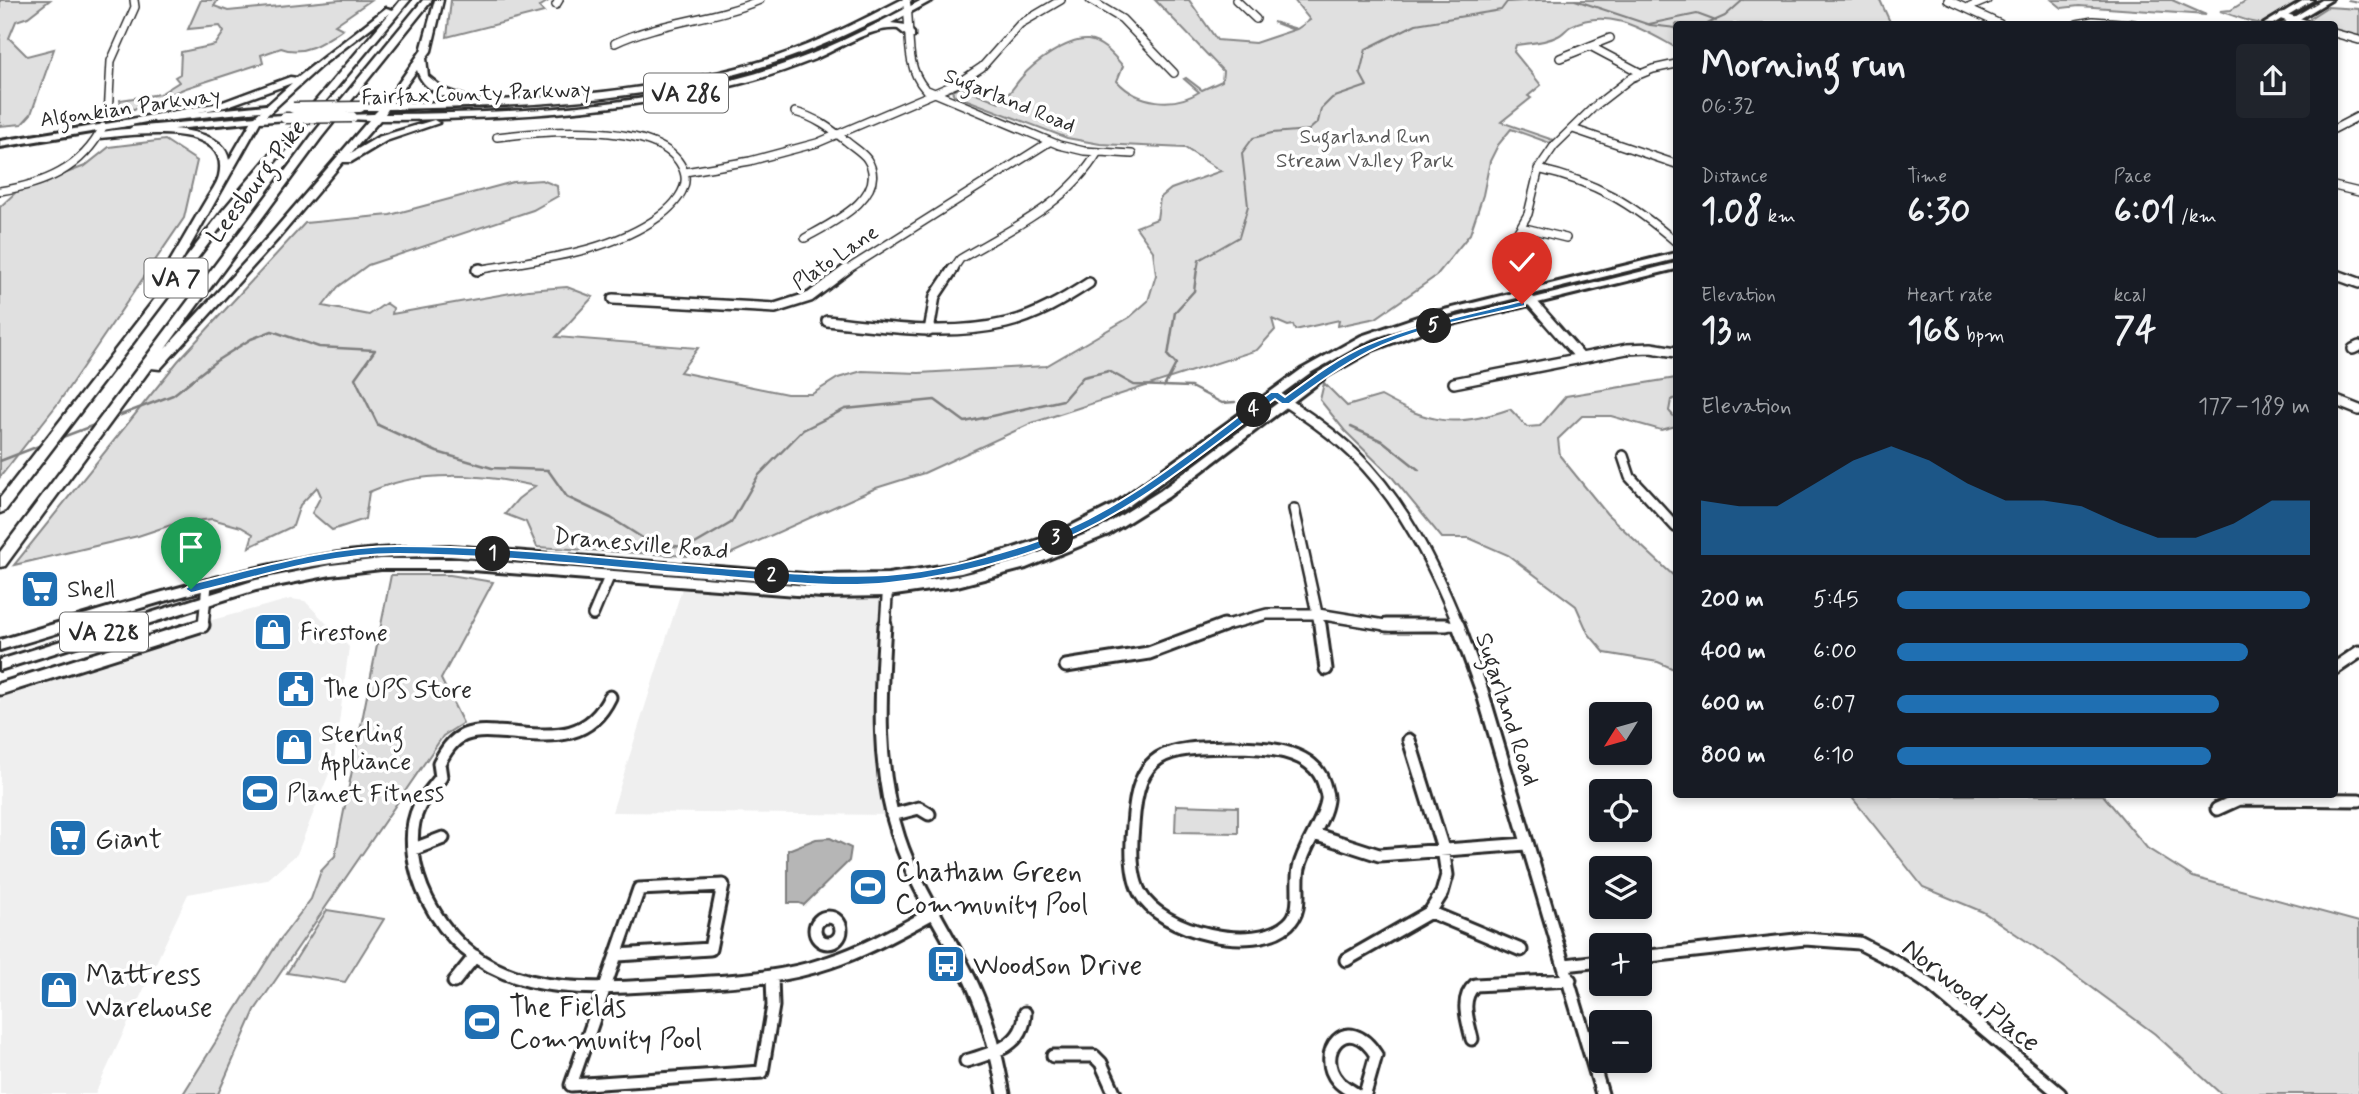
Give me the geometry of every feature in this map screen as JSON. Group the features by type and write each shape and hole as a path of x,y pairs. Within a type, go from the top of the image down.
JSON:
{"highway":[{"path":"90,392 176,264 257,119 266,108 318,64 403,0"},
{"name":"Leesburg Pike","path":"0,508 227,212 403,0"},
{"name":"Leesburg Pike","path":"0,562 317,136 428,0"},
{"path":"117,408 306,201 385,106 422,58 432,37 439,0"},
{"name":"Fairfax County Parkway","path":"266,108 518,102 596,97 721,75 817,44 907,3 929,0"},
{"name":"Fairfax County Parkway","path":"257,119 511,116 609,106 690,92 773,71 854,39 907,3"},
{"path":"854,39 891,26 904,27 911,35"},
{"path":"422,58 422,75 441,92 465,100 518,102"},
{"path":"120,124 236,102 281,85 318,64"},
{"path":"306,201 347,160 390,135 432,123 511,116"},
{"path":"101,131 172,131 206,138 218,146 224,155 222,181"}],"main road":[{"path":"2287,20 2309,0"},
{"path":"2287,20 2327,0"},
{"name":"Algonkian Parkway","path":"0,152 101,131 120,124 266,108"},
{"name":"Algonkian Parkway","path":"0,144 101,131 257,119"},
{"name":"Dranesville Road","path":"1527,297 1673,257"},
{"name":"Dranesville Road","path":"0,665 207,600 305,575 393,564 459,564 803,592 888,585 1032,548 1081,527 1134,498 1280,398 1321,361 1373,334 1406,322 1673,266"},
{"name":"Dranesville Road","path":"0,645 207,584 320,558 396,550 515,555 888,585"}],"street":[{"path":"108,115 111,61 135,7 134,0"},
{"path":"615,43 632,35 725,13 760,0"},
{"path":"685,172 775,155 838,135 934,94 975,73 1010,33 1061,0"},
{"path":"1090,0 1122,19 1174,73"},
{"path":"1236,0 1256,19"},
{"path":"1948,0 1970,7 1995,21"},
{"path":"1970,7 1987,0"},
{"name":"Sugarland Road","path":"907,3 911,35 910,64 919,84 934,94 1049,142 1097,152 1132,154"},
{"path":"2338,34 2359,40"},
{"path":"1560,58 1610,38"},
{"path":"1590,46 1641,73"},
{"path":"1581,358 1509,274 1504,257 1531,205 1538,169 1549,151 1625,82 1641,73 1673,65"},
{"path":"794,113 812,118 838,135 867,158 872,170 872,184 856,206 805,238"},
{"path":"2338,126 2359,116"},
{"path":"1573,129 1673,163"},
{"path":"0,191 31,185 67,170 90,153 101,131"},
{"path":"477,270 593,246 631,233 671,207 685,185 685,172 679,159 665,148 631,137 584,132 523,133 497,137"},
{"name":"Plato Lane","path":"613,299 775,308 802,303 815,297 827,284 857,262 1049,142"},
{"path":"929,331 935,296 960,259 1054,203 1085,174 1097,152"},
{"path":"1538,169 1585,181 1612,192 1637,207 1673,239"},
{"path":"2338,187 2359,192"},
{"path":"1521,226 1566,238"},
{"path":"2338,275 2359,283"},
{"path":"827,321 929,331 1006,323 1055,305 1089,283"},
{"path":"1454,383 1639,348 1673,352"},
{"name":"Sugarland Road","path":"1280,398 1348,449 1378,482 1431,561 1457,625 1496,740 1526,844 1566,965 1602,1094"},
{"path":"2338,402 2359,410"},
{"path":"1623,456 1630,477 1673,524"},
{"path":"1294,509 1318,614 1326,669"},
{"path":"593,615 609,577"},
{"path":"0,689 156,639 203,627 207,584"},
{"path":"888,585 881,695 883,754 892,815 906,855 975,991 996,1052 1004,1094"},
{"path":"1066,666 1149,653 1250,617 1287,612 1318,614 1391,626 1457,625"},
{"path":"2338,666 2359,652"},
{"path":"610,697 601,718 580,732 465,734 449,747 439,763 441,777 418,808 414,828 417,876 426,899 449,933 475,956 496,967 566,989 772,977 837,960 935,912"},
{"path":"1346,960 1430,912 1442,893 1447,875 1443,849 1409,740"},
{"path":"1209,747 1251,748 1282,751 1304,759 1315,768 1326,786 1328,798 1314,834 1298,869 1296,913 1283,929 1270,934 1227,939 1213,936 1155,909 1141,895 1138,887 1133,850 1140,781 1147,766 1177,751 1209,747"},
{"path":"2217,809 2239,799 2359,800"},
{"path":"892,815 919,808 929,814"},
{"path":"1314,834 1379,855 1526,844"},
{"path":"414,849 443,838"},
{"path":"618,955 710,949 723,885 639,888 571,1085 762,1072 773,1006 772,977"},
{"path":"1430,912 1521,950"},
{"name":"Norwood Place","path":"1652,956 1805,939 1859,943 1896,962 1932,986 2060,1094"},
{"path":"830,942 837,960"},
{"path":"454,982 475,956"},
{"path":"1566,965 1589,962"},
{"path":"1472,1039 1465,1000 1466,993 1475,985 1570,980"},
{"path":"966,1060 996,1052 1023,1034 1025,1013"},
{"path":"1356,1094 1338,1083 1328,1060 1332,1045 1343,1035 1350,1034 1368,1041 1376,1055 1365,1094"},
{"path":"1053,1056 1094,1056 1101,1063 1115,1094"}],"shaded area":[{"path":"684,582 888,591 882,660 892,815 612,812"},
{"path":"291,599 305,601 349,647 334,761 297,854 267,880 188,894 95,1094 0,1094 0,683 133,641"},
{"path":"830,838 851,848 849,861 804,905 788,903 788,850 816,839"},
{"name":"Chatham Green Community Pool","path":"864,874 870,877 876,874 883,889 875,897 859,900 852,885"}],"green space":[{"path":"0,0 50,0 28,17 16,21 9,38 27,56 54,49 31,114 22,124 0,126"},
{"path":"201,0 218,0 214,6 228,11 340,0 371,0 335,25 343,29 314,46 298,51 281,48 261,55 263,63 186,88 134,109 121,107 120,100 160,94 179,82 175,77 180,74 181,52 215,45 224,32 220,26 188,29"},
{"path":"451,0 550,0 539,7 544,12 447,37"},
{"name":"Sugarland Run Stream Valley Park","path":"1155,0 1189,0 1217,40 1255,43 1294,30 1273,22 1297,29 1310,20 1294,0 1880,0 1890,21 1673,21 1673,46 1624,22 1598,19 1571,26 1548,40 1516,45 1514,52 1541,85 1528,96 1531,98 1501,122 1553,140 1550,143 1511,129 1490,161 1483,195 1470,234 1436,276 1376,318 1338,326 1339,320 1295,330 1293,325 1288,326 1272,319 1275,330 1257,350 1032,423 924,473 876,488 721,558 537,547 526,522 505,514 535,486 494,479 451,476 409,480 369,492 365,519 332,530 312,513 321,496 317,487 300,505 293,526 249,547 253,534 241,527 212,519 177,523 138,536 14,565 178,361 305,223 390,215 513,182 542,180 557,186 558,196 533,210 368,265 338,287 323,306 369,315 386,303 393,308 392,314 528,290 567,287 593,297 556,337 698,348 680,372 787,394 812,394 838,378 862,371 919,373 1046,366 1130,317 1148,301 1156,275 1153,251 1136,227 1157,219 1160,198 1171,189 1221,171 1185,148 1100,144 1067,138 954,95 952,91 960,87 999,102 1042,59 1061,47 1080,40 1093,41 1112,54 1123,66 1117,81 1135,95 1146,99 1168,102 1189,97 1199,92 1184,79 1202,90 1222,81 1223,71"},
{"path":"2052,0 2172,0 2206,15 2079,6 2062,8"},
{"path":"2247,0 2306,2 2274,21 2248,21 2220,11 2231,10"},
{"path":"2327,7 2359,9 2359,38 2338,32 2338,21 2311,21 2310,18"},
{"path":"165,140 197,161 184,218 59,402 0,477 0,207 16,192 85,166 109,147"},
{"path":"1673,378 1673,399 1669,411 1673,416 1673,427 1661,430 1611,416 1582,416 1558,439 1560,456 1607,514 1673,575 1673,669 1658,662 1605,653 1588,633 1576,606 1508,555 1469,538 1442,538 1392,477 1345,431 1320,400 1324,383 1347,406 1381,396 1415,413 1458,421 1510,409 1527,427 1540,426 1566,396"},
{"path":"391,575 450,575 493,582 441,679 463,723 443,736 255,1010 218,1094 183,1094 279,941 311,899 321,871 335,856"},
{"path":"1852,798 2105,798 2147,848 2193,877 2359,922 2359,1094 2221,1094 2155,1034 2056,961 1983,912 1923,887"},
{"path":"1176,805 1238,807 1238,833 1175,832"},
{"path":"327,910 384,919 345,982 287,973"}],"waterway":[{"path":"1197,271 1199,260 1239,237 1248,206 1242,153 1253,138 1272,133 1309,130 1318,122 1321,109 1332,98 1367,86 1360,73 1366,49 1416,24 1501,10 1507,2 1538,0"},
{"path":"1575,0 1650,25 1673,28"},
{"path":"1715,21 1725,16 1743,0"},
{"path":"2348,0 2359,2"},
{"path":"1649,24 1697,14 1715,21"},
{"path":"1164,386 1176,364 1168,356 1175,312 1194,291 1197,269"},
{"path":"113,418 173,395 216,361 251,339 272,331 319,347 375,350 355,378 378,425 437,452 492,468 548,470 567,497 611,518 649,542 688,548 731,523 758,476 803,430 845,409 935,400 965,422 1063,400 1083,377 1109,371 1134,385 1164,386"},
{"path":"1164,386 1191,387 1222,403 1235,402"},
{"path":"60,438 97,424"},
{"path":"1351,427 1384,442 1419,470"},
{"path":"0,461 44,444"}],"place":[{"name":"Shell","path":"40,589"},
{"name":"Firestone","path":"273,632"},
{"name":"The UPS Store","path":"296,689"},
{"name":"Sterling Appliance","path":"294,747"},
{"name":"Planet Fitness","path":"260,793"},
{"name":"Giant","path":"68,838"},
{"name":"Chatham Green Community Pool","path":"868,887"},
{"name":"Woodson Drive","path":"946,964"},
{"name":"Mattress Warehouse","path":"59,990"},
{"name":"The Fields Community Pool","path":"482,1022"}],"route":[{"path":"191,589 320,558 396,550 515,555 818,580 888,579 961,568 1032,548 1100,518 1134,498 1275,395 1286,402 1352,356 1401,335 1522,304"}]}
